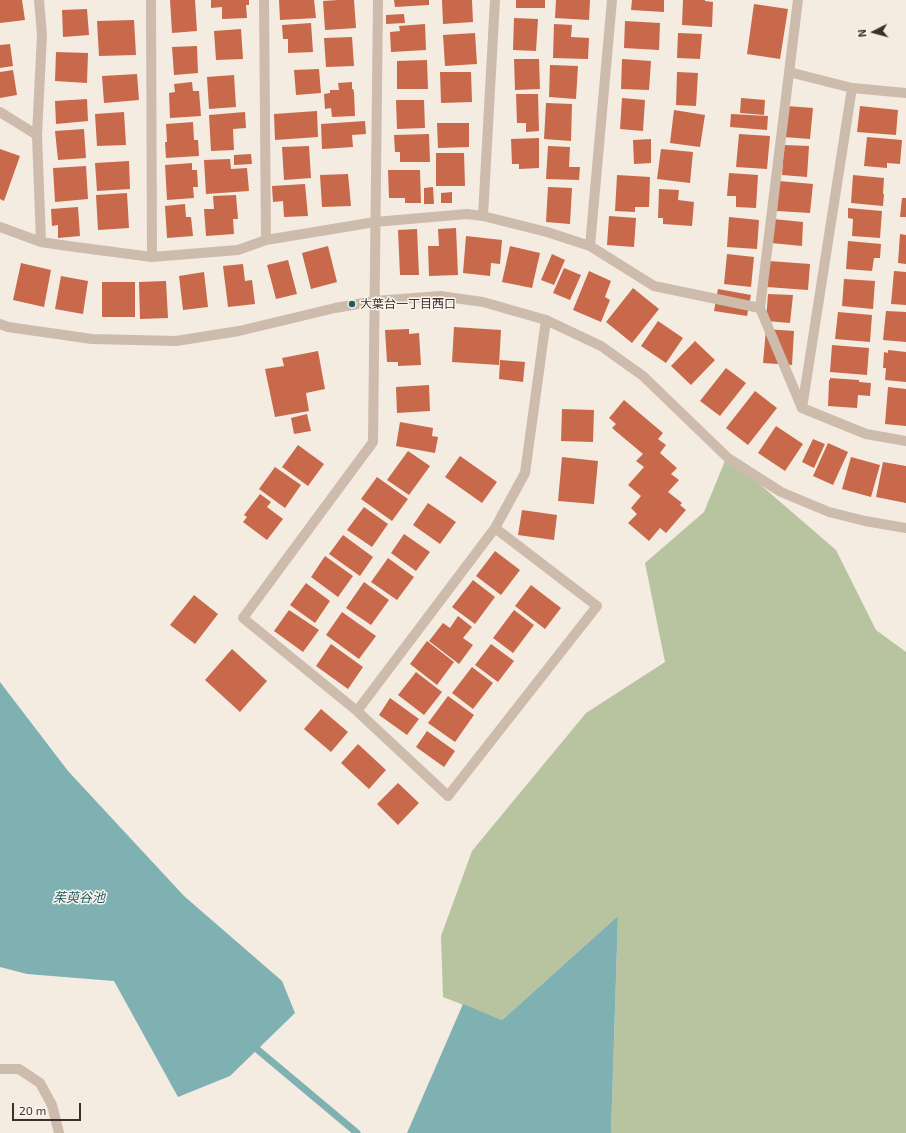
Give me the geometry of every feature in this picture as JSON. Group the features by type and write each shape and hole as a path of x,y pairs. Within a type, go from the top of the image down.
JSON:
{"street":[{"path":"39,0 42,35 37,135 41,242"},
{"path":"151,0 152,257"},
{"path":"264,0 266,240"},
{"path":"378,0 373,442 243,618 357,711 448,796 597,606 495,528"},
{"path":"483,216 495,0"},
{"path":"590,246 612,0"},
{"path":"798,0 760,308 802,408 866,434 906,441"},
{"path":"789,72 852,88 906,93"},
{"path":"802,408 852,88"},
{"path":"0,112 37,135"},
{"path":"0,227 41,242 152,257 238,250 266,240 376,222 467,214 483,216 547,232 590,246 654,286 760,308"},
{"path":"0,324 8,327 92,339 176,341 239,331 335,308 374,301 440,296 483,302 546,320 601,346 643,376 728,458 782,492 829,512 865,521 906,528"},
{"path":"357,711 495,528 525,473 546,320"},
{"path":"0,1068 19,1069 40,1083 52,1105 59,1133"}],"green space":[{"path":"727,456 836,550 876,630 906,652 906,1133 611,1133 618,916 502,1020 443,997 441,936 472,851 586,713 665,662 645,563 704,512"}],"water":[{"name":"茱萸谷池","path":"0,682 68,771 184,896 282,981 295,1013 230,1076 178,1097 114,981 27,974 0,967"},
{"path":"618,916 611,1133 407,1133 463,1004 502,1020"}],"building":[{"path":"0,0 22,0 25,20 0,23"},
{"path":"170,0 195,0 197,31 172,33"},
{"path":"211,0 249,0 249,5 246,5 247,18 222,19 222,7 211,8"},
{"path":"279,0 314,0 316,18 280,20"},
{"path":"354,0 356,28 325,30 323,1"},
{"path":"394,0 429,0 429,5 395,7"},
{"path":"442,0 472,0 473,22 443,24"},
{"path":"516,0 545,0 545,8 516,8"},
{"path":"556,0 590,0 589,20 555,18"},
{"path":"632,0 664,0 664,12 631,10"},
{"path":"683,0 705,0 713,2 712,27 682,25"},
{"path":"754,4 788,9 780,59 747,54"},
{"path":"87,9 89,35 63,37 62,10"},
{"path":"404,14 405,23 386,24 386,15"},
{"path":"514,18 538,19 536,51 513,50"},
{"path":"134,20 136,55 99,56 97,21"},
{"path":"625,21 660,23 659,50 624,48"},
{"path":"311,23 313,52 288,53 288,39 283,39 282,25"},
{"path":"425,24 426,50 391,52 390,32 400,31 399,26"},
{"path":"554,24 572,25 571,37 589,38 588,59 553,58"},
{"path":"241,29 243,59 216,60 214,31"},
{"path":"475,33 477,64 445,66 443,35"},
{"path":"678,33 702,34 700,59 677,58"},
{"path":"352,37 354,66 326,67 324,38"},
{"path":"10,44 13,66 0,68 0,45"},
{"path":"197,46 198,73 174,75 172,47"},
{"path":"56,52 88,53 87,83 55,81"},
{"path":"514,59 539,59 540,89 515,90"},
{"path":"622,59 651,61 649,90 621,89"},
{"path":"427,60 428,89 397,89 397,61"},
{"path":"550,65 578,66 576,99 549,97"},
{"path":"319,69 321,93 296,95 294,70"},
{"path":"13,70 17,95 0,98 0,72"},
{"path":"440,72 471,72 472,102 441,103"},
{"path":"677,72 698,73 696,106 676,105"},
{"path":"137,74 139,100 104,103 102,76"},
{"path":"234,75 236,107 209,109 207,77"},
{"path":"192,82 193,91 199,91 201,116 170,118 169,93 175,92 174,84"},
{"path":"352,82 355,116 332,117 331,108 325,109 324,94 330,93 330,90 339,90 338,83"},
{"path":"516,94 538,94 539,131 526,132 526,123 517,123"},
{"path":"622,98 645,100 643,131 620,129"},
{"path":"741,98 765,100 764,115 740,113"},
{"path":"87,99 88,121 56,124 55,101"},
{"path":"396,100 424,100 425,128 397,129"},
{"path":"546,103 572,104 571,141 544,139"},
{"path":"787,106 813,108 810,139 784,137"},
{"path":"860,106 898,110 896,135 857,132"},
{"path":"674,110 705,115 700,147 670,143"},
{"path":"317,111 318,137 275,140 274,114"},
{"path":"124,112 126,145 97,146 95,114"},
{"path":"245,112 246,128 233,129 234,150 211,151 209,115"},
{"path":"731,114 768,116 767,130 730,127"},
{"path":"365,121 366,134 352,135 353,147 322,149 321,124"},
{"path":"193,122 194,140 198,140 199,156 166,158 166,124"},
{"path":"437,123 469,123 469,147 438,148"},
{"path":"84,129 86,158 58,160 55,131"},
{"path":"429,134 430,162 400,162 400,152 395,152 394,135"},
{"path":"739,134 770,136 767,169 736,167"},
{"path":"867,137 902,140 900,164 887,163 887,168 864,166"},
{"path":"539,138 539,168 519,169 519,164 512,164 511,139"},
{"path":"651,139 651,163 634,164 633,140"},
{"path":"784,145 809,146 807,177 782,175"},
{"path":"309,146 311,178 284,180 282,147"},
{"path":"548,146 570,147 569,167 580,167 579,180 546,179"},
{"path":"0,149 20,156 4,201 0,199"},
{"path":"661,149 693,152 690,183 657,179"},
{"path":"436,153 464,153 465,186 436,186"},
{"path":"251,154 252,164 234,165 234,155"},
{"path":"230,159 231,169 247,168 249,191 206,194 204,160"},
{"path":"129,161 130,189 97,191 95,163"},
{"path":"192,163 192,170 197,170 198,187 193,187 194,198 167,200 165,165"},
{"path":"86,166 88,199 55,202 53,168"},
{"path":"388,170 420,170 421,203 405,203 405,198 389,198"},
{"path":"729,173 758,175 756,208 736,207 736,196 727,196"},
{"path":"348,174 351,206 322,207 320,175"},
{"path":"617,175 650,177 649,207 635,207 635,212 615,211"},
{"path":"853,175 884,178 883,206 851,203"},
{"path":"779,181 813,184 810,213 777,211"},
{"path":"305,184 308,216 284,217 283,201 273,202 272,186"},
{"path":"433,187 434,204 424,204 424,188"},
{"path":"548,187 572,188 570,224 546,222"},
{"path":"659,189 679,190 678,200 694,202 692,226 663,224 663,218 658,218"},
{"path":"452,192 452,203 441,203 441,193"},
{"path":"127,193 129,228 98,230 96,195"},
{"path":"236,195 238,219 233,219 234,234 206,236 204,209 214,209 213,196"},
{"path":"902,198 906,198 906,217 900,217"},
{"path":"185,204 186,217 191,217 193,236 167,238 165,206"},
{"path":"78,207 80,236 58,238 58,225 52,226 51,209"},
{"path":"848,208 882,211 880,238 852,236 853,219 848,218"},
{"path":"609,216 636,218 634,247 607,245"},
{"path":"729,217 759,220 757,249 727,247"},
{"path":"773,219 803,222 802,246 771,243"},
{"path":"456,228 458,275 429,276 428,246 439,246 438,229"},
{"path":"417,229 419,275 400,275 398,230"},
{"path":"900,234 906,235 906,264 898,263"},
{"path":"466,236 502,240 500,264 491,263 490,276 463,273"},
{"path":"848,241 881,244 880,258 874,258 872,271 846,269"},
{"path":"328,246 337,282 311,289 302,253"},
{"path":"510,246 540,253 532,288 502,282"},
{"path":"552,254 565,260 554,285 541,280"},
{"path":"727,254 754,257 751,287 724,284"},
{"path":"288,260 297,294 276,299 267,265"},
{"path":"769,261 810,264 808,290 767,287"},
{"path":"21,263 51,270 44,307 13,300"},
{"path":"243,264 245,281 252,280 255,304 228,307 223,266"},
{"path":"564,268 581,275 570,300 553,293"},
{"path":"589,271 611,281 605,297 610,300 601,322 573,310"},
{"path":"894,271 906,272 906,305 891,304"},
{"path":"204,272 208,307 183,310 179,276"},
{"path":"61,276 88,281 83,314 55,309"},
{"path":"844,279 875,281 873,309 842,306"},
{"path":"166,281 168,318 140,319 139,282"},
{"path":"102,282 135,282 135,317 102,317"},
{"path":"633,288 659,309 632,343 606,322"},
{"path":"718,289 751,295 747,316 714,311"},
{"path":"768,294 793,295 790,323 766,321"},
{"path":"886,311 906,312 906,342 883,340"},
{"path":"838,312 872,315 870,342 835,339"},
{"path":"658,321 683,338 666,363 641,346"},
{"path":"454,327 501,330 499,365 452,362"},
{"path":"409,329 409,334 419,333 421,365 398,366 398,362 387,362 385,330"},
{"path":"766,329 794,331 792,365 763,363"},
{"path":"695,341 715,360 691,385 671,366"},
{"path":"832,345 869,348 867,375 830,372"},
{"path":"888,350 906,352 906,382 885,380 886,368 883,368 884,352 888,353"},
{"path":"318,351 325,389 306,393 309,411 275,417 265,369 284,366 282,358"},
{"path":"500,360 525,362 523,382 499,379"},
{"path":"726,368 746,383 720,416 700,401"},
{"path":"830,378 859,380 859,382 871,383 870,396 858,395 857,408 828,406"},
{"path":"429,385 430,411 397,413 396,387"},
{"path":"888,387 906,389 906,426 885,424"},
{"path":"755,391 777,408 748,445 726,428"},
{"path":"624,400 663,433 658,439 666,445 660,453 677,468 671,474 679,480 668,492 682,503 680,505 686,510 666,533 660,528 649,541 628,523 637,514 631,508 641,496 628,485 644,467 636,461 643,454 612,428 616,424 609,418"},
{"path":"562,409 594,410 593,442 561,441"},
{"path":"307,414 311,431 294,434 291,418"},
{"path":"400,422 433,428 432,436 438,437 435,453 396,446"},
{"path":"776,426 803,444 785,471 758,453"},
{"path":"813,439 825,444 814,468 802,462"},
{"path":"828,443 848,452 833,485 813,476"},
{"path":"298,445 324,464 308,486 282,467"},
{"path":"408,451 430,466 409,495 387,480"},
{"path":"460,456 497,482 482,503 445,477"},
{"path":"562,457 598,461 594,504 558,501"},
{"path":"851,457 880,465 871,497 842,489"},
{"path":"883,462 906,466 906,503 876,497"},
{"path":"275,467 301,485 285,508 259,489"},
{"path":"377,477 408,499 392,521 361,499"},
{"path":"260,494 271,502 267,507 283,519 267,540 243,522 247,517 244,515"},
{"path":"428,503 456,522 440,544 413,525"},
{"path":"364,507 388,524 372,547 347,530"},
{"path":"522,510 557,515 554,540 518,535"},
{"path":"404,534 430,552 416,571 391,553"},
{"path":"343,535 373,557 360,576 329,554"},
{"path":"495,551 520,570 501,595 476,576"},
{"path":"325,556 353,576 338,597 311,577"},
{"path":"388,558 414,577 397,600 371,582"},
{"path":"473,580 495,597 475,624 452,607"},
{"path":"364,582 389,600 371,625 346,608"},
{"path":"306,583 330,601 315,623 290,605"},
{"path":"531,585 561,608 545,629 515,606"},
{"path":"194,595 218,614 195,644 170,625"},
{"path":"289,610 319,630 303,652 274,631"},
{"path":"514,610 534,625 513,653 493,638"},
{"path":"342,612 376,636 359,659 326,635"},
{"path":"458,616 472,627 463,638 473,645 459,664 429,641 443,623 450,628"},
{"path":"427,641 454,662 437,685 410,664"},
{"path":"331,644 363,667 348,689 316,666"},
{"path":"491,644 514,661 498,682 475,665"},
{"path":"232,649 267,681 240,712 205,680"},
{"path":"472,667 493,683 473,709 452,693"},
{"path":"416,672 442,692 424,715 398,695"},
{"path":"448,696 474,715 455,742 428,723"},
{"path":"390,698 419,719 407,735 379,715"},
{"path":"321,709 348,732 331,752 304,729"},
{"path":"427,731 455,751 444,767 416,747"},
{"path":"358,744 386,770 369,789 341,763"},
{"path":"398,783 419,803 398,825 377,804"}],"waterway":[{"path":"252,1044 357,1133"}],"place":[{"name":"大葉台一丁目西口","path":"352,304"}]}
